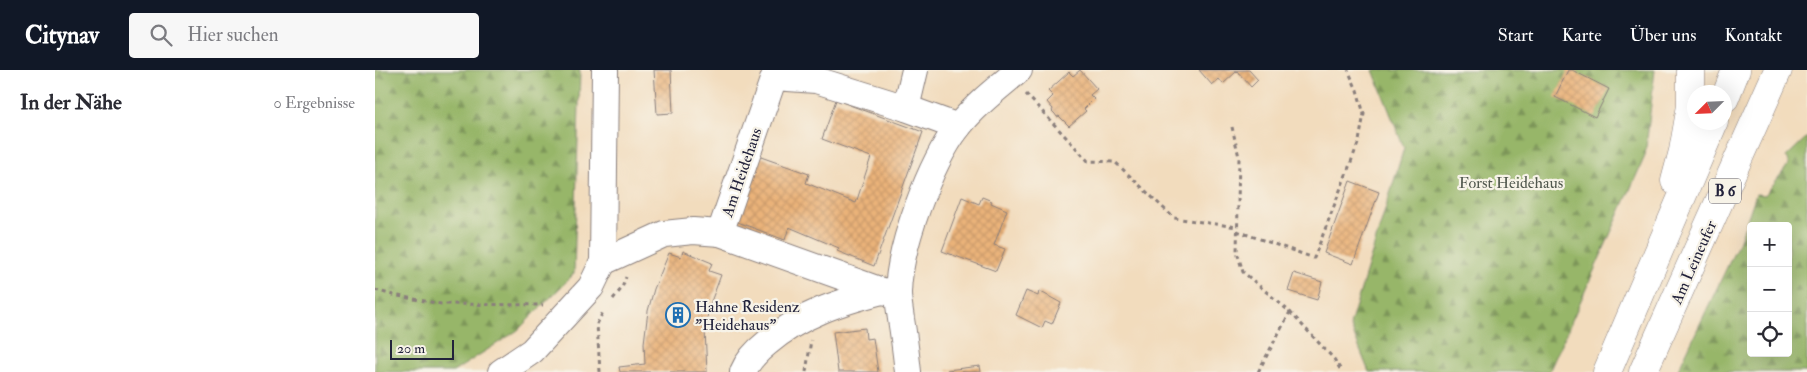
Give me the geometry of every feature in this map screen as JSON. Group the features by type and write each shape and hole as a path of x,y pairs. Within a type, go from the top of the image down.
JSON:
{"highway":[{"path":"1654,265 1683,151 1691,106 1691,70"},
{"path":"1730,85 1736,70"},
{"name":"Am Leineufer","path":"1643,372 1773,82"},
{"name":"B 6","path":"1607,372 1711,130"},
{"path":"1654,372 1682,287"}],"lane":[{"path":"501,372 533,351 591,287 603,262 605,70"},
{"path":"906,108 915,70"},
{"path":"908,372 890,292 902,264 910,228 927,185 946,146 958,127 976,106 1015,74"},
{"name":"Am Heidehaus","path":"890,292 720,233 774,77 816,80 843,79 906,108 958,127"},
{"path":"603,262 664,234 679,231 720,233"},
{"path":"743,372 747,364 760,349 796,322 815,312 890,292"}],"path":[{"path":"1015,74 1088,161 1115,162 1174,218 1237,229 1314,258 1359,141 1364,114 1357,90 1348,70"},
{"path":"1232,126 1239,157 1237,252 1243,272 1290,312 1335,359 1342,372"},
{"path":"600,372 597,324 604,311 622,288 635,248"},
{"path":"375,290 393,296 441,304 543,305"},
{"path":"1258,372 1290,312"}],"green space":[{"path":"375,70 580,70 574,274 518,330 453,372 375,372"},
{"name":"Forst Heidehaus","path":"1373,70 1655,70 1645,156 1549,372 1369,372 1350,325 1404,148"},
{"path":"1807,137 1807,372 1677,372 1740,240 1756,194 1765,195 1789,164 1786,157"}],"building":[{"path":"654,70 671,70 673,113 657,114"},
{"path":"1080,70 1097,89 1090,95 1094,99 1084,109 1086,111 1069,126 1052,111 1053,109 1047,102 1053,96 1048,91 1069,72 1073,76"},
{"path":"1199,70 1249,70 1258,80 1251,87 1237,71 1223,84 1219,79 1212,85"},
{"path":"1568,70 1572,70 1609,89 1595,117 1555,97"},
{"path":"836,100 923,132 874,266 837,251 839,248 789,227 785,240 735,221 758,156 809,174 806,183 856,203 871,157 822,139"},
{"path":"1350,181 1379,192 1353,264 1324,253"},
{"path":"962,197 979,204 982,197 1007,210 994,245 1005,249 996,271 942,251"},
{"name":"Hahne Residenz \"Heidehaus\"","path":"683,251 712,263 709,271 721,275 709,307 705,330 707,372 620,372 619,367 645,364 644,343 648,311 654,289 669,253 681,257"},
{"path":"1294,273 1322,282 1317,300 1288,291"},
{"path":"1026,291 1038,296 1039,291 1061,303 1052,324 1045,321 1042,328 1016,315"},
{"path":"865,328 866,339 873,338 878,372 838,372 833,332"},
{"path":"980,366 981,372 948,372 947,370"}],"place":[{"name":"Hahne Residenz \"Heidehaus\"","path":"678,315"}]}
